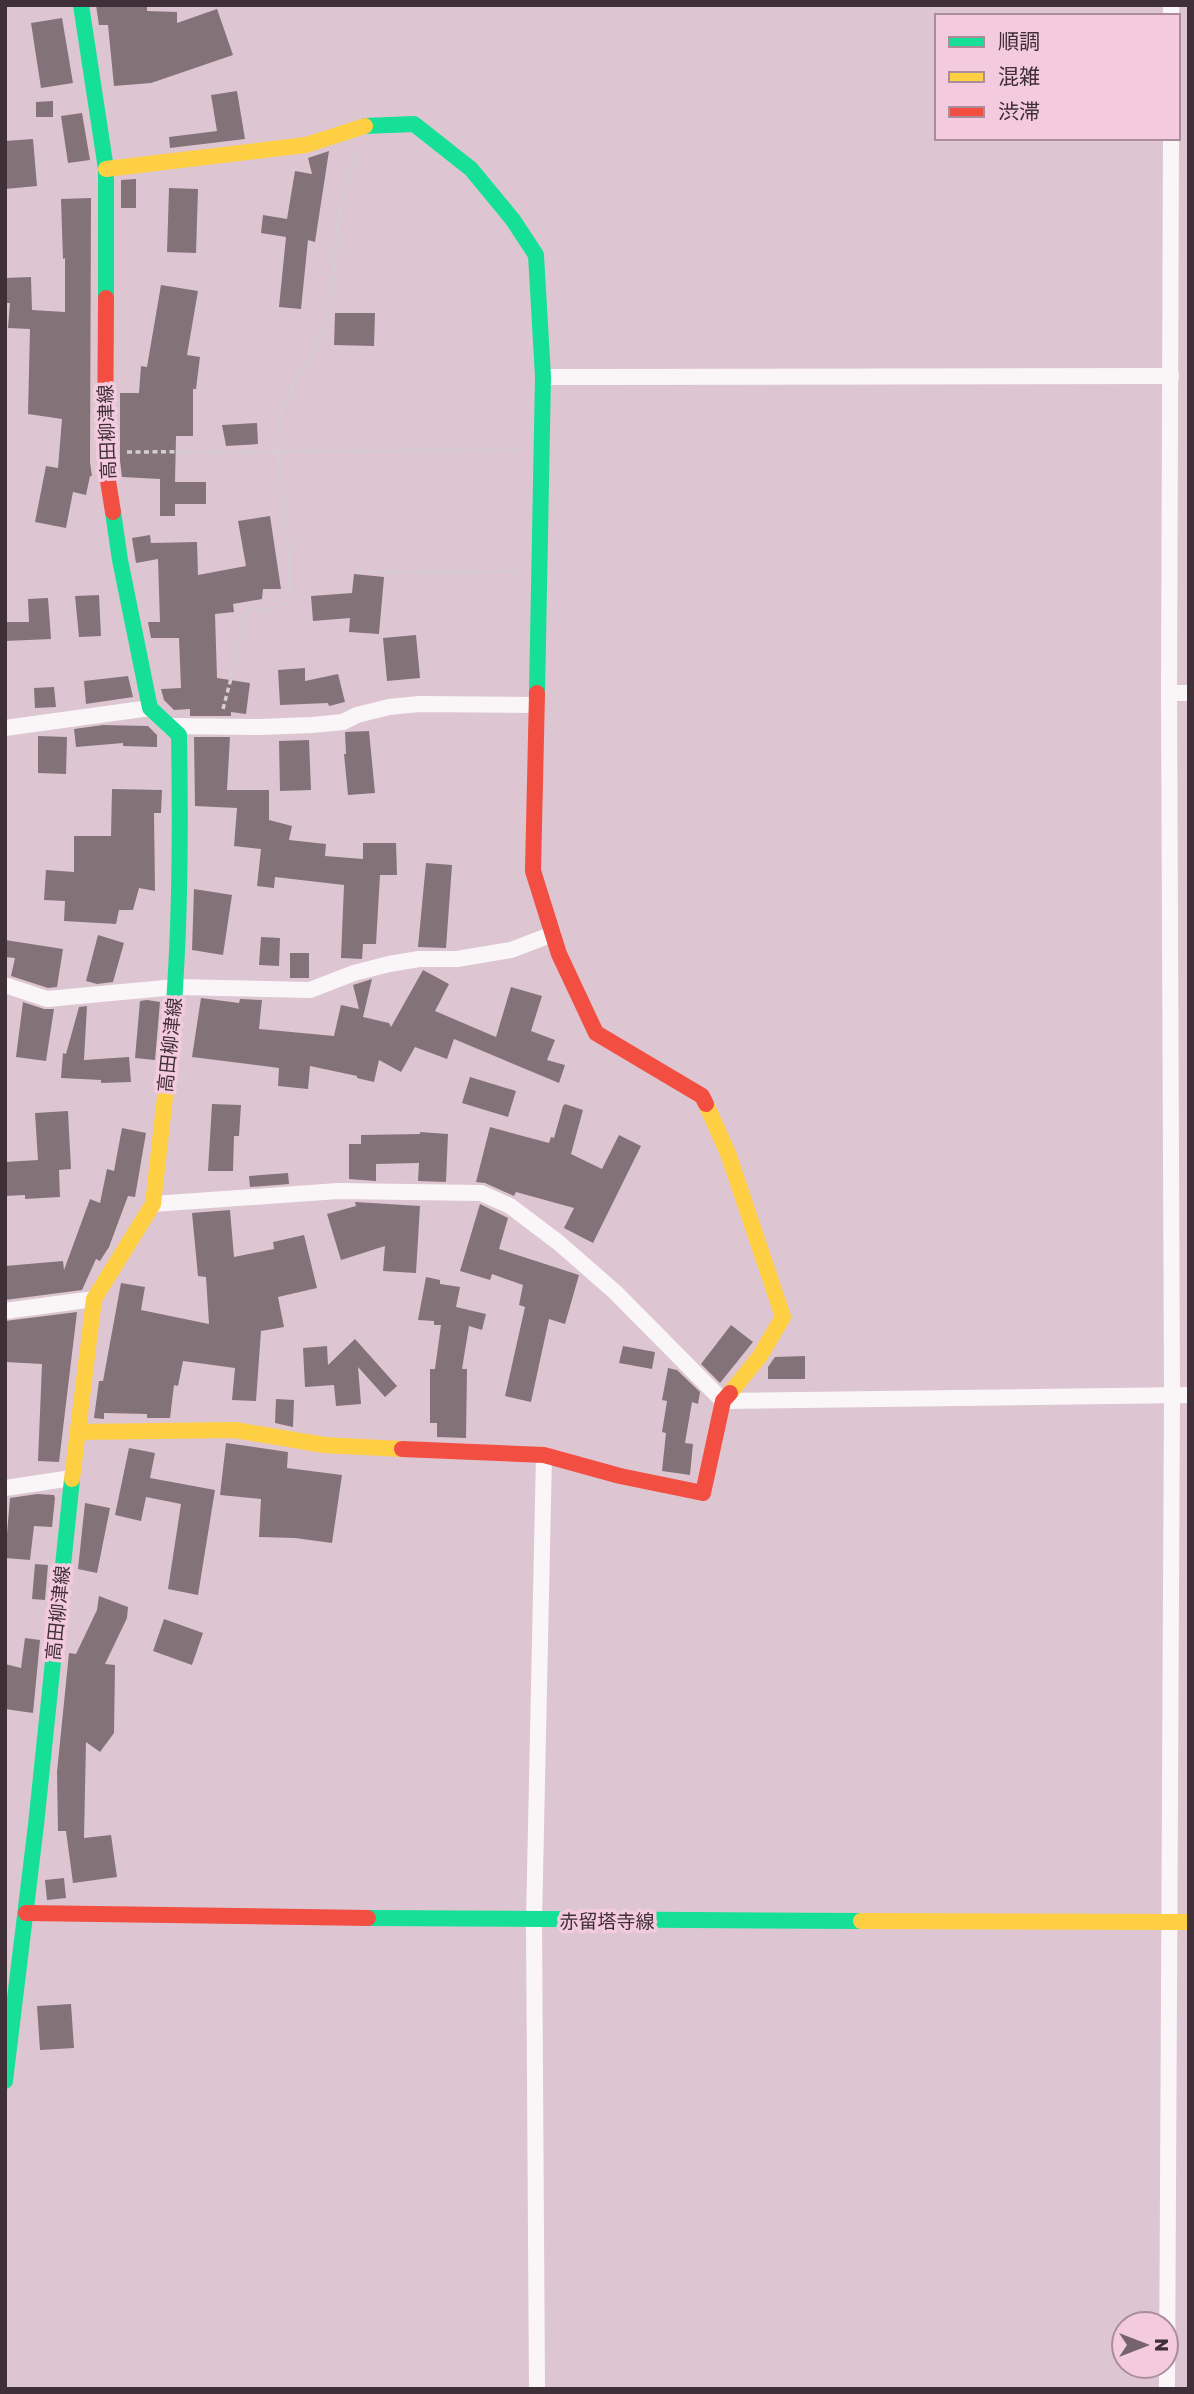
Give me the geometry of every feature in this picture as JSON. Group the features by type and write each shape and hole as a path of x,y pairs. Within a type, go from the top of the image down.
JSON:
{"main road":[{"name":"高田柳津線","path":"5,2081 94,1299 153,1204 176,987 181,835 179,735 150,708 120,560 105,453 106,169 81,5"},
{"path":"77,1432 235,1430 324,1446 544,1455 620,1476 703,1493 723,1401 760,1356 783,1317 729,1156 702,1096 596,1033 559,954 533,871 543,377 536,255 513,219 471,169 414,124 370,124 306,145 106,169"},
{"name":"赤留塔寺線","path":"26,1913 534,1921 1189,1922"}],"street":[{"path":"1167,2389 1172,1395 1169,693 1171,140"},
{"path":"543,377 1171,376"},
{"path":"1169,693 1189,693"},
{"path":"169,726 259,727 342,722 376,709 419,704 536,705"},
{"path":"5,728 150,708"},
{"path":"5,985 47,999 176,987 310,990 354,973 389,964 419,959 457,959 511,950 553,934"},
{"path":"153,1204 338,1191 481,1193 510,1206 568,1251 615,1292 723,1401 1189,1395"},
{"path":"5,1311 94,1299"},
{"path":"537,2389 534,1921 544,1455"},
{"path":"5,1488 72,1478"}],"path":[{"path":"222,726 225,698 244,615 248,610 277,607 286,602 291,590 276,452 280,415 288,395 314,351 331,305 339,216 346,182 355,160 355,129"},
{"path":"105,453 541,450"},
{"path":"358,572 539,571"}],"building":[{"path":"96,5 147,5 147,11 177,12 177,23 217,9 233,55 151,83 114,86 108,25 99,25"},
{"path":"62,18 73,83 41,88 31,23"},
{"path":"237,91 245,139 170,148 169,137 217,131 211,95"},
{"path":"53,101 53,117 36,117 36,102"},
{"path":"82,113 90,160 68,163 61,116"},
{"path":"33,139 37,186 5,189 5,141"},
{"path":"329,151 315,242 308,240 301,309 279,307 286,237 261,233 263,215 287,219 295,171 312,174 308,158"},
{"path":"136,179 136,208 121,208 121,180"},
{"path":"169,188 198,189 196,253 167,252"},
{"path":"91,198 92,476 86,495 73,492 66,528 35,522 46,466 58,468 62,419 28,414 30,329 8,328 10,303 5,303 5,278 31,277 32,310 65,312 61,199"},
{"path":"161,285 198,291 187,355 200,357 196,389 193,389 193,436 176,436 175,482 206,482 206,504 175,504 175,516 160,516 160,479 122,477 120,461 120,393 139,393 141,366 147,367"},
{"path":"335,313 375,313 374,346 334,345"},
{"path":"257,423 258,444 226,446 222,425"},
{"path":"270,516 281,589 263,589 262,599 233,604 234,612 215,614 217,678 250,683 246,714 231,712 231,716 190,716 190,709 174,710 164,700 161,689 181,688 179,638 151,638 148,622 160,622 158,559 136,563 132,538 150,535 151,543 197,542 198,575 246,566 238,521"},
{"path":"354,574 384,577 379,634 349,632 350,618 313,621 311,596 352,593"},
{"path":"99,595 101,636 79,637 75,596"},
{"path":"48,598 51,639 5,641 5,622 29,622 28,599"},
{"path":"416,635 420,678 387,681 383,638"},
{"path":"305,668 305,681 338,674 345,702 329,706 328,703 280,705 278,670"},
{"path":"128,676 133,697 86,704 84,681"},
{"path":"54,687 56,707 35,708 34,688"},
{"path":"103,725 148,726 157,735 157,747 123,746 123,743 76,747 74,729"},
{"path":"369,731 375,793 348,795 345,732"},
{"path":"38,736 67,737 66,774 38,773"},
{"path":"194,737 230,737 227,790 269,790 269,820 292,826 289,840 326,844 325,856 363,859 363,843 396,843 397,875 380,875 376,944 363,944 362,959 341,958 344,885 275,877 274,888 257,886 261,849 234,846 237,808 195,806"},
{"path":"309,740 311,790 280,791 279,741"},
{"path":"112,789 162,790 161,813 154,813 155,891 139,888 133,910 119,910 116,924 64,921 65,901 44,900 46,870 74,872 74,836 111,836"},
{"path":"426,863 452,865 446,948 418,947"},
{"path":"194,889 232,895 223,955 192,950"},
{"path":"98,935 124,943 113,982 97,984 86,981"},
{"path":"261,937 280,938 279,966 259,965"},
{"path":"5,940 63,949 57,987 48,988 11,976 15,958 5,957"},
{"path":"290,953 309,953 309,978 290,978"},
{"path":"423,970 449,984 435,1011 496,1037 511,987 542,996 531,1031 555,1040 547,1060 565,1065 559,1083 454,1039 447,1059 415,1047 401,1072 379,1060 374,1082 310,1066 308,1089 278,1086 279,1068 192,1057 201,998 239,1003 240,999 262,1000 259,1029 334,1036 341,1005 359,1009 353,985 372,979 363,1017 389,1023 391,1027"},
{"path":"140,1001 160,1002 155,1060 135,1058"},
{"path":"23,1002 44,1009 54,1009 46,1061 16,1057"},
{"path":"87,1006 84,1060 129,1057 131,1082 101,1083 101,1080 61,1078 63,1053 66,1054 79,1007"},
{"path":"470,1077 516,1091 508,1117 462,1103"},
{"path":"212,1104 241,1105 239,1136 234,1136 233,1171 208,1171"},
{"path":"565,1104 583,1110 571,1154 602,1169 619,1135 641,1146 593,1243 564,1228 574,1208 516,1192 514,1196 485,1183 476,1182 490,1127 549,1143 551,1137 554,1138"},
{"path":"68,1111 71,1169 59,1170 60,1197 25,1199 25,1195 5,1196 5,1162 38,1160 35,1113"},
{"path":"122,1128 146,1133 135,1197 128,1196 109,1247 100,1261 96,1259 82,1290 5,1300 5,1266 63,1261 64,1270 90,1199 100,1203 107,1169 114,1171"},
{"path":"420,1132 448,1134 446,1182 418,1181 419,1163 376,1164 376,1181 349,1179 349,1144 361,1144 361,1135"},
{"path":"288,1173 289,1184 250,1187 249,1176"},
{"path":"355,1202 420,1206 416,1273 383,1271 385,1246 341,1260 327,1214 356,1206"},
{"path":"480,1204 508,1218 499,1249 579,1275 565,1324 549,1319 531,1402 505,1396 525,1307 519,1305 523,1285 492,1274 490,1280 460,1271"},
{"path":"230,1210 234,1257 274,1249 273,1242 304,1235 317,1288 278,1297 284,1327 261,1331 256,1401 232,1400 235,1368 183,1361 178,1386 174,1385 170,1418 147,1418 147,1414 104,1413 104,1419 94,1418 99,1381 103,1381 121,1283 145,1287 141,1310 209,1324 206,1277 198,1276 192,1213"},
{"path":"426,1277 440,1280 440,1284 460,1287 456,1307 486,1314 482,1330 469,1326 462,1369 467,1369 466,1438 437,1437 437,1423 430,1423 430,1369 435,1369 441,1325 434,1325 434,1321 418,1320"},
{"path":"77,1312 59,1462 38,1461 42,1364 5,1362 5,1321"},
{"path":"731,1325 753,1342 720,1383 701,1364"},
{"path":"355,1339 397,1386 385,1397 358,1367 361,1404 336,1406 334,1385 305,1387 303,1348 327,1346 328,1365"},
{"path":"623,1346 655,1352 652,1369 619,1363"},
{"path":"805,1356 805,1379 768,1379 768,1367 775,1357"},
{"path":"668,1368 677,1370 700,1392 698,1404 692,1402 685,1443 693,1444 690,1475 662,1471 666,1433 662,1432 667,1401 662,1400"},
{"path":"276,1399 294,1400 293,1427 275,1423"},
{"path":"226,1443 288,1452 287,1468 342,1475 332,1543 259,1537 261,1499 220,1495"},
{"path":"129,1448 155,1453 150,1478 215,1490 198,1595 168,1589 181,1504 146,1497 141,1521 115,1515"},
{"path":"37,1494 54,1495 52,1527 34,1526 30,1560 5,1558 10,1498"},
{"path":"85,1503 110,1508 97,1573 78,1569"},
{"path":"35,1564 48,1565 45,1600 32,1599"},
{"path":"99,1596 128,1607 127,1618 105,1664 115,1665 114,1733 100,1752 86,1742 84,1838 111,1835 117,1877 73,1883 66,1831 58,1831 57,1772 69,1653 76,1654 97,1610"},
{"path":"164,1619 203,1633 192,1665 153,1651"},
{"path":"25,1638 40,1640 33,1713 5,1709 5,1664 21,1668"},
{"path":"64,1878 66,1898 47,1900 45,1880"},
{"path":"71,2004 74,2048 40,2050 37,2006"}],"traffic: fast":[{"path":"81,5 106,169 106,298"},
{"path":"365,126 414,124 471,169 513,220 536,255 543,377 537,693"},
{"path":"113,512 150,708 179,735 178,912 166,1088"},
{"path":"5,2081 36,1825 72,1479"},
{"path":"368,1918 861,1921"}],"traffic: slow":[{"path":"106,169 306,145 365,126"},
{"path":"72,1479 94,1299 153,1204 166,1088"},
{"path":"706,1104 729,1156 783,1317 760,1356 730,1393"},
{"path":"77,1432 235,1430 324,1445 402,1449"},
{"path":"861,1921 1189,1922"}],"traffic: jam":[{"path":"106,298 105,462 113,512"},
{"path":"537,693 533,871 559,954 596,1033 702,1096 706,1104"},
{"path":"402,1449 544,1455 620,1476 703,1493 723,1401 730,1393"},
{"path":"26,1913 368,1918"}]}
